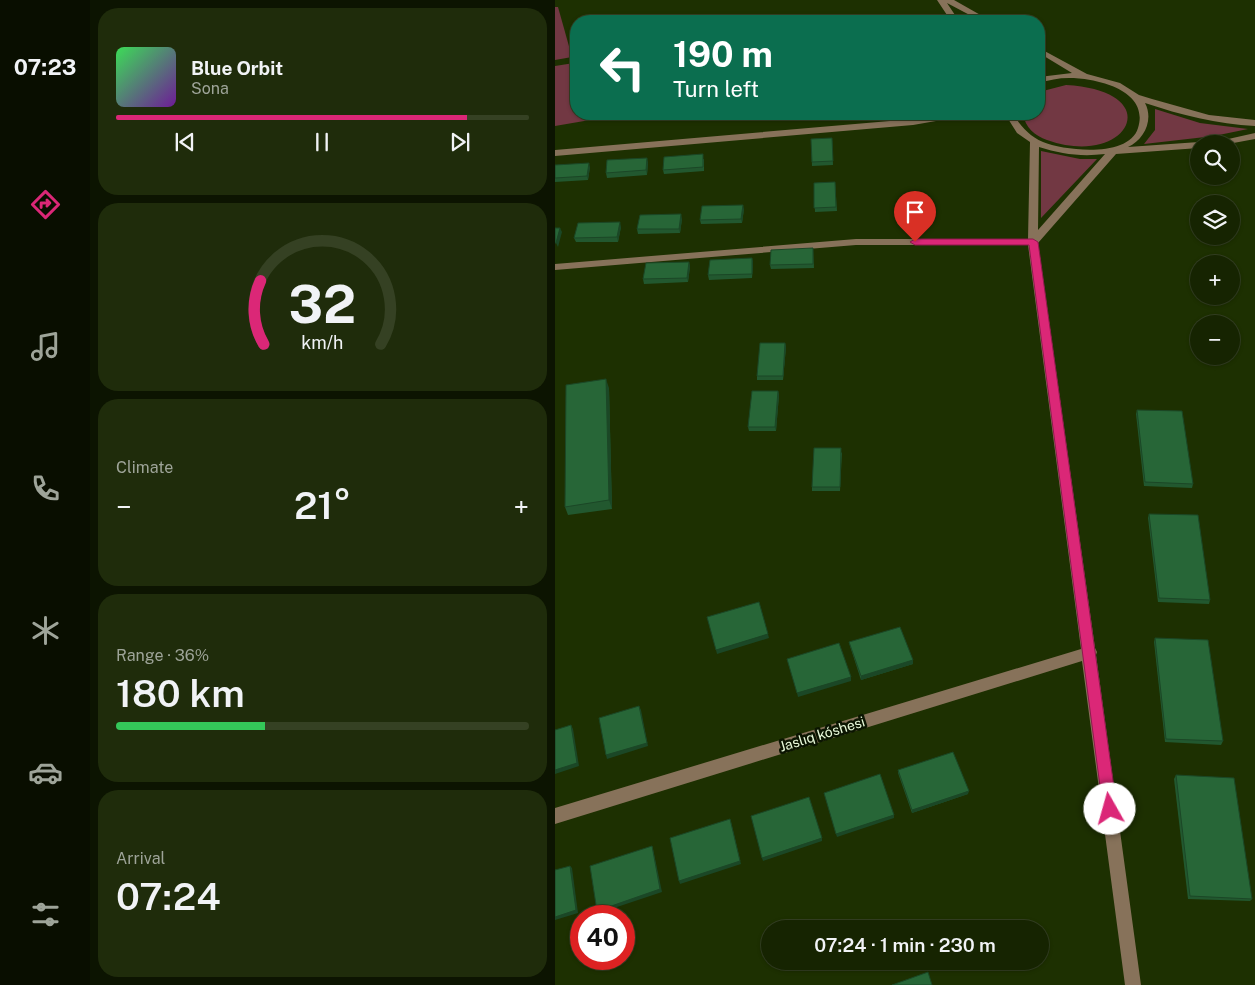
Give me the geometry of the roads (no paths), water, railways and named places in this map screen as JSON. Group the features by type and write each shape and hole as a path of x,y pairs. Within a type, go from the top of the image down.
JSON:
{"street":[{"path":"941,0 951,15"},
{"path":"948,0 976,15"},
{"path":"1045,53 1086,76"},
{"path":"1045,79 1065,75 1086,76 1104,80 1121,87 1134,96 1176,111 1237,123 1255,123"},
{"path":"555,267 855,242 1033,242 1113,151 1130,142 1141,132 1146,120 1145,113 1143,107 1134,96"},
{"path":"555,153 924,120"},
{"path":"1011,120 1013,125 1034,142 1053,149 1073,153 1190,147"},
{"path":"1240,139 1255,136"},
{"path":"1034,142 1033,242 1133,985"},
{"name":"Jaslıq kóshesi","path":"555,816 1089,652"}]}
